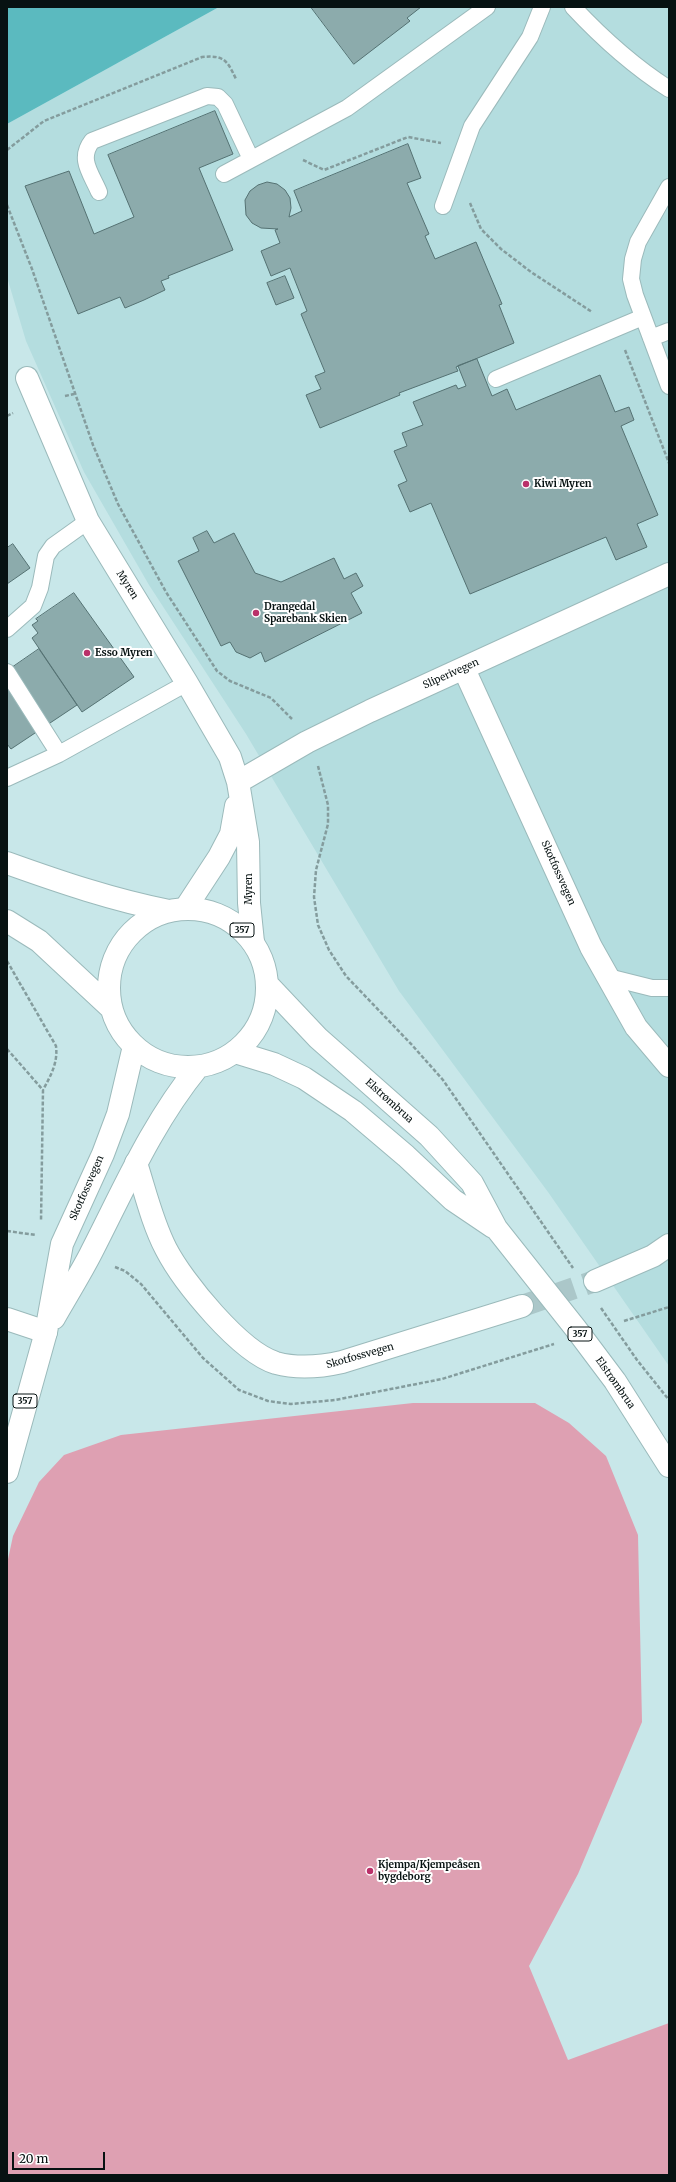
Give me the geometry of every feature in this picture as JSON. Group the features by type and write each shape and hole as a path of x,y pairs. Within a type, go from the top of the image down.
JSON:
{"main road":[{"name":"Myren","path":"27,378 88,521 187,683 230,757 238,785 248,842 249,903 253,942"},
{"name":"Sliperivegen","path":"238,785 307,742 370,710 464,669 669,574"},
{"name":"Skotfossvegen","path":"464,669 591,946 636,1027 669,1066"},
{"name":"Myren","path":"177,910 220,857 231,834 238,785"},
{"name":"357","path":"7,863 81,890 130,903 177,910 204,910 223,917 240,928 253,942 263,963 268,985 266,1004 260,1023 249,1039 235,1052 217,1062 198,1067 180,1068 163,1064 148,1057 134,1046 120,1029 111,1008 109,988 112,967 120,948 133,932 149,919 177,910"},
{"name":"357","path":"7,921 39,941 111,1008"},
{"name":"Elstrømbrua","path":"268,985 318,1038 434,1141 472,1184 496,1228 576,1329 614,1381 669,1466"},
{"name":"Skotfossvegen","path":"7,1472 46,1332 62,1244 103,1154 118,1114 134,1046"},
{"name":"Elstrømbrua","path":"235,1052 274,1064 304,1078 353,1110 406,1156 453,1200 496,1228"},
{"name":"Skotfossvegen","path":"46,1332 89,1257 136,1163 179,1091 198,1067"},
{"name":"Skotfossvegen","path":"136,1163 156,1226 166,1249 182,1274 220,1321 258,1354 275,1363 297,1367 319,1367 342,1362 522,1306"},
{"path":"596,1281 653,1256 669,1245"},
{"path":"7,1319 46,1332"}],"lane":[{"path":"224,174 347,108 487,7"},
{"path":"443,206 472,126 530,37 542,7"},
{"path":"573,7 606,41 647,75 669,89"},
{"path":"99,192 84,157 85,149 92,141 207,96 218,97 225,104 251,159"},
{"path":"669,187 638,242 633,260 631,279 634,295 669,386"},
{"path":"496,379 643,317"},
{"path":"651,338 669,331"},
{"path":"7,629 33,606 40,588 46,556 53,546 88,521"},
{"path":"7,672 59,754"},
{"path":"7,778 59,754 187,683"},
{"path":"608,977 652,988 669,988"}],"path":[{"path":"7,206 32,270 93,445 118,504 166,592 217,671 230,681 271,698 295,722"},
{"path":"616,328 669,463"},
{"path":"317,764 328,806 328,824 316,870 314,897 318,925 328,950 346,976 412,1045 443,1080 575,1272"},
{"path":"7,961 56,1046 57,1057 53,1072 43,1090 40,1228"},
{"path":"7,1049 43,1090"},
{"path":"7,1231 40,1236"},
{"path":"597,1304 637,1360 669,1400"},
{"path":"624,1322 669,1307"}],"shaded area":[{"path":"219,7 669,7 669,1366 548,1192 399,991 246,734 149,585 84,472 26,341 7,277 7,124"},
{"path":"413,1403 535,1403 569,1423 606,1456 638,1535 642,1722 578,1874 529,1966 568,2060 669,2023 669,2175 7,2175 7,1564 13,1536 39,1482 64,1455 121,1435"}],"water":[{"path":"7,7 219,7 7,124"}],"building":[{"path":"311,7 421,7 407,18 410,21 354,64"},
{"path":"215,111 233,154 199,168 233,250 168,276 169,278 161,281 165,290 125,308 120,297 78,314 25,186 69,171 94,234 134,217 108,155"},
{"path":"408,144 421,178 407,183 429,234 425,236 435,259 476,242 502,304 499,305 514,343 456,367 458,371 399,393 400,395 320,428 306,395 321,389 315,376 325,372 301,314 307,311 290,268 271,276 261,251 280,243 275,230 278,229 261,228 252,223 246,215 245,200 250,191 258,185 267,182 277,184 285,190 290,198 291,208 289,217 302,211 294,191"},
{"path":"285,276 294,298 276,305 267,283"},
{"path":"477,359 492,396 507,389 516,410 600,375 615,412 629,407 634,420 621,426 658,515 637,524 647,547 616,560 606,537 470,594 431,503 410,512 398,485 407,481 394,451 407,446 402,433 423,425 413,402 456,385 458,389 466,386 458,366"},
{"path":"207,531 214,543 234,533 255,573 281,582 334,558 344,579 356,573 363,586 351,593 362,613 265,662 261,652 250,658 236,652 230,642 221,646 178,561 199,551 193,538"},
{"path":"13,544 30,568 7,584 7,548"},
{"path":"74,593 134,677 82,712 32,638 38,633 32,625 38,621 36,619"},
{"path":"39,649 77,705 11,749 7,744 7,671"}],"tunnel":[{"path":"522,1306 595,1281"}],"place":[{"name":"Kiwi Myren","path":"526,484"},
{"name":"Drangedal Sparebank Skien","path":"256,613"},
{"name":"Esso Myren","path":"87,653"},
{"name":"Kjempa/Kjempeåsen bygdeborg","path":"370,1871"}]}
